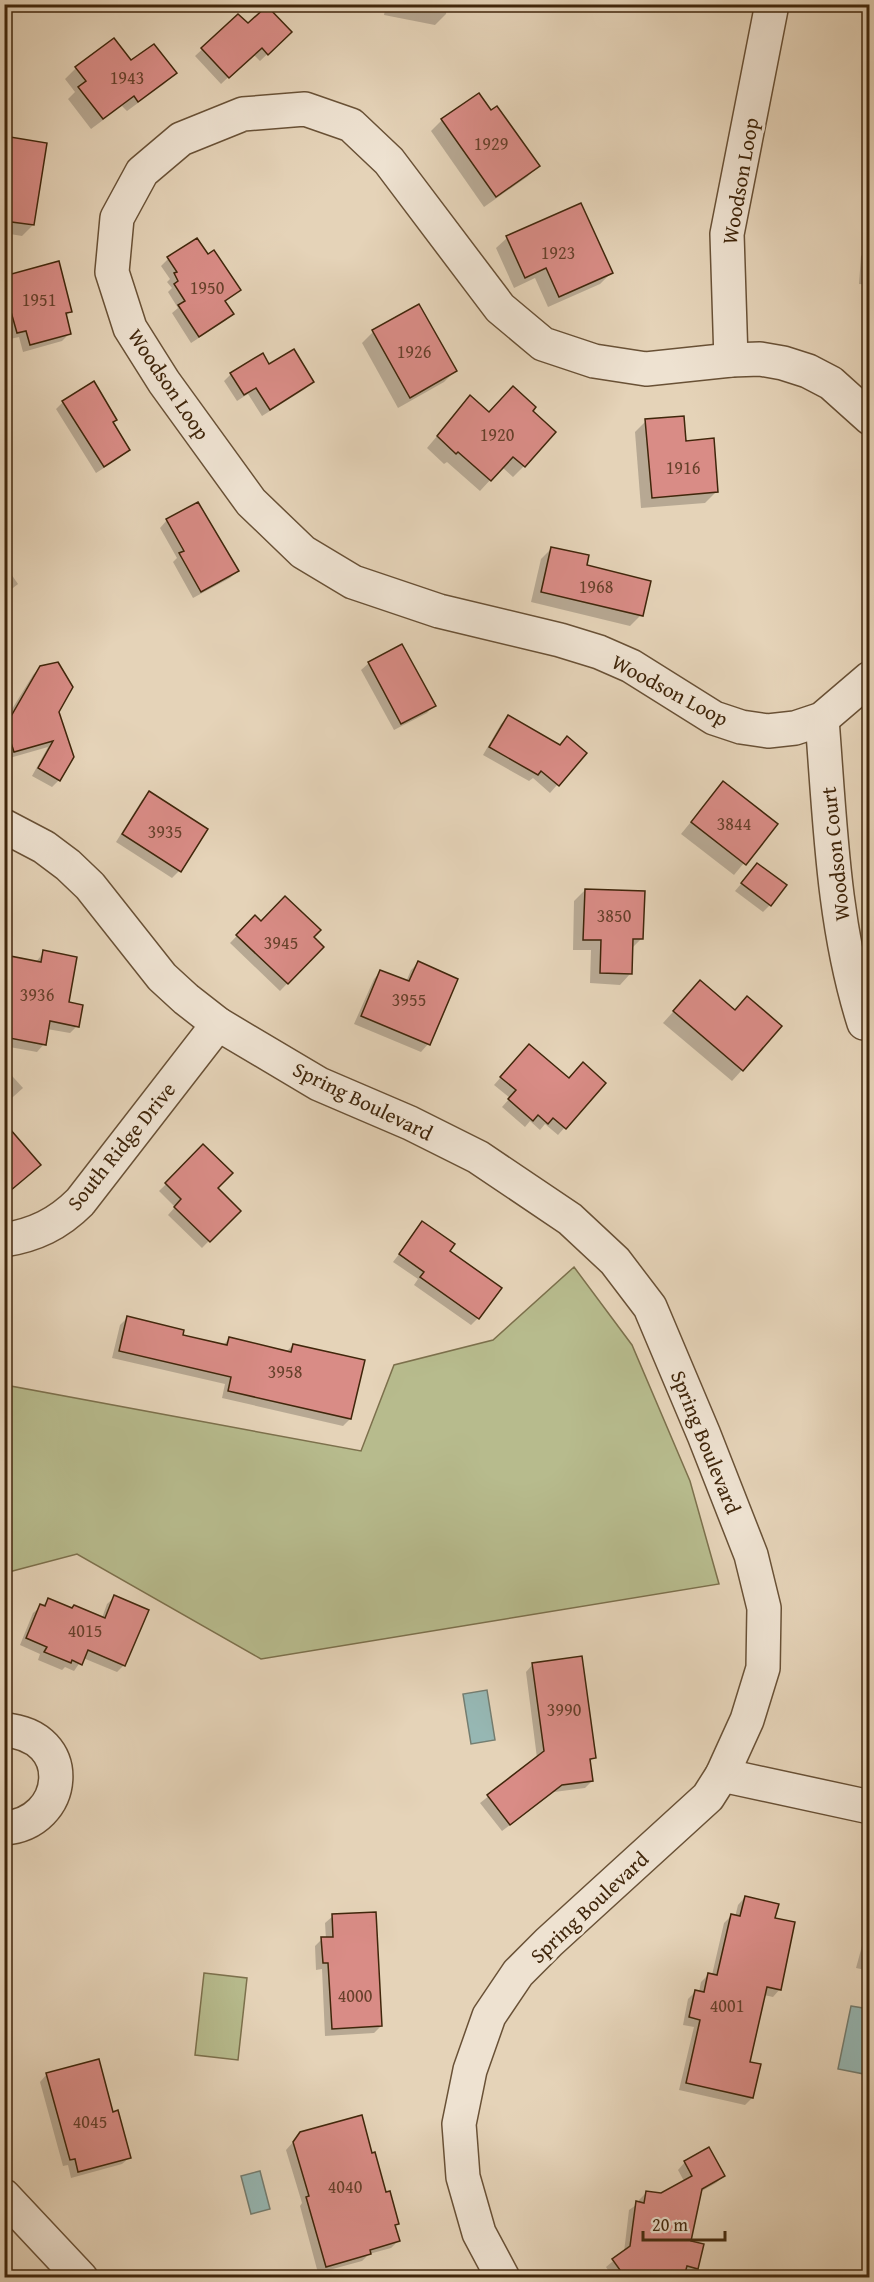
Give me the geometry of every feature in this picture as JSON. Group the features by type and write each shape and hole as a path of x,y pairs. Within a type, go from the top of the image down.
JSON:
{"street":[{"name":"Woodson Loop","path":"730,360 727,234 772,4"},
{"name":"Woodson Loop","path":"870,418 831,383 808,371 783,363 760,359 730,360 645,369 594,361 543,344 500,308 389,160 351,125 305,109 243,114 181,139 142,172 117,218 112,272 130,327 164,382 251,502 303,552 353,582 439,611 560,640 599,652 631,666 714,718 741,727 768,731 795,728 822,719 870,678"},
{"name":"Woodson Court","path":"822,719 836,891 854,992 864,1023"},
{"name":"Spring Boulevard","path":"4,826 44,848 68,865 111,911 162,976 186,999 218,1024 319,1084 410,1123 478,1157 570,1219 615,1261 650,1307 751,1555 764,1608 763,1668 747,1720 722,1775 708,1797 526,1965 489,2016 470,2070 459,2124 463,2176 479,2233 503,2277"},
{"name":"South Ridge Drive","path":"4,1240 37,1233 54,1224 80,1202 218,1024"},
{"path":"4,1730 22,1733 44,1745 50,1752 56,1773 52,1796 46,1806 23,1823 4,1828"},
{"path":"722,1775 870,1807"},
{"path":"4,2196 81,2277"}],"green space":[{"path":"574,1267 632,1345 690,1481 719,1584 261,1659 77,1554 5,1573 5,1385 361,1451 394,1365 493,1340"},
{"path":"204,1973 247,1978 238,2060 195,2055"}],"water":[{"path":"487,1690 495,1740 471,1744 463,1694"},
{"path":"851,2006 869,2009 869,2046 864,2074 838,2069"},
{"path":"260,2171 270,2209 251,2214 241,2176"}],"building":[{"path":"267,6 292,32 268,55 262,48 229,78 201,48 238,14 248,23"},
{"path":"114,38 131,60 154,44 177,73 138,102 134,96 103,119 78,87 86,81 75,67"},
{"path":"479,93 491,110 497,106 540,166 496,197 441,119"},
{"path":"4,136 47,143 34,225 4,221"},
{"path":"581,203 613,273 559,297 546,268 525,278 506,236"},
{"path":"197,238 208,254 214,250 241,290 225,301 234,314 199,337 178,305 185,301 174,284 178,281 174,273 177,272 167,257"},
{"path":"59,261 72,312 66,313 71,334 30,345 26,331 17,333 4,287 4,276"},
{"path":"419,304 457,371 410,398 372,330"},
{"path":"294,349 314,382 270,410 256,388 244,395 230,373 263,353 269,364"},
{"path":"94,381 117,420 113,422 130,450 104,467 62,401"},
{"path":"513,386 536,407 533,411 556,432 525,467 513,457 491,481 437,436 470,395 489,412"},
{"path":"684,416 686,441 714,438 718,492 652,498 645,419"},
{"path":"198,502 239,571 201,592 179,553 184,551 166,519"},
{"path":"551,547 589,555 587,565 651,581 643,616 541,592"},
{"path":"402,644 436,706 401,724 368,662"},
{"path":"58,662 73,687 59,712 74,757 60,781 38,768 53,741 14,752 4,721 10,718 40,666"},
{"path":"508,715 560,745 567,736 587,753 559,786 541,771 538,775 489,747"},
{"path":"723,781 778,824 746,865 691,822"},
{"path":"149,791 208,829 181,872 122,834"},
{"path":"757,863 787,885 771,906 741,883"},
{"path":"585,889 645,891 643,939 633,939 632,974 600,973 601,940 583,940"},
{"path":"285,896 321,930 314,937 324,947 288,984 236,935 255,915 261,921"},
{"path":"43,950 77,957 69,1002 83,1005 79,1027 50,1021 46,1045 4,1037 4,986 10,956 41,962"},
{"path":"418,961 458,979 430,1045 361,1016 380,970 409,981"},
{"path":"700,980 735,1010 747,996 782,1026 743,1071 673,1011"},
{"path":"529,1044 569,1078 583,1062 606,1083 566,1129 553,1118 548,1124 538,1115 533,1121 508,1099 516,1090 500,1077"},
{"path":"4,1122 41,1165 4,1196"},
{"path":"203,1144 233,1173 218,1188 241,1211 210,1242 174,1207 181,1199 165,1183"},
{"path":"422,1221 455,1244 450,1251 502,1288 479,1319 420,1277 424,1272 399,1254"},
{"path":"127,1316 184,1330 183,1335 227,1345 229,1337 291,1352 293,1344 365,1360 351,1419 228,1391 231,1377 119,1351"},
{"path":"114,1595 149,1610 125,1666 88,1650 82,1665 72,1660 71,1663 44,1652 47,1647 26,1638 40,1604 45,1606 48,1598 72,1608 74,1605 105,1618"},
{"path":"582,1656 596,1758 590,1759 593,1781 562,1785 510,1825 487,1795 544,1751 532,1663"},
{"path":"745,1896 779,1904 775,1918 795,1922 781,1990 767,1987 750,2062 761,2064 753,2098 686,2083 700,2020 689,2017 695,1990 704,1992 708,1973 717,1975 731,1914 740,1916"},
{"path":"376,1912 382,2026 332,2029 328,1963 323,1963 321,1937 333,1937 332,1914"},
{"path":"99,2059 113,2112 118,2110 131,2158 78,2172 75,2159 70,2160 46,2073"},
{"path":"362,2115 386,2192 390,2191 399,2224 395,2225 400,2241 370,2250 371,2254 326,2267 293,2142 300,2132"},
{"path":"709,2147 725,2176 702,2189 691,2241 704,2244 698,2269 687,2266 684,2277 625,2277 612,2259 630,2246 636,2201 644,2203 646,2191 661,2193 692,2176 684,2161"}]}
